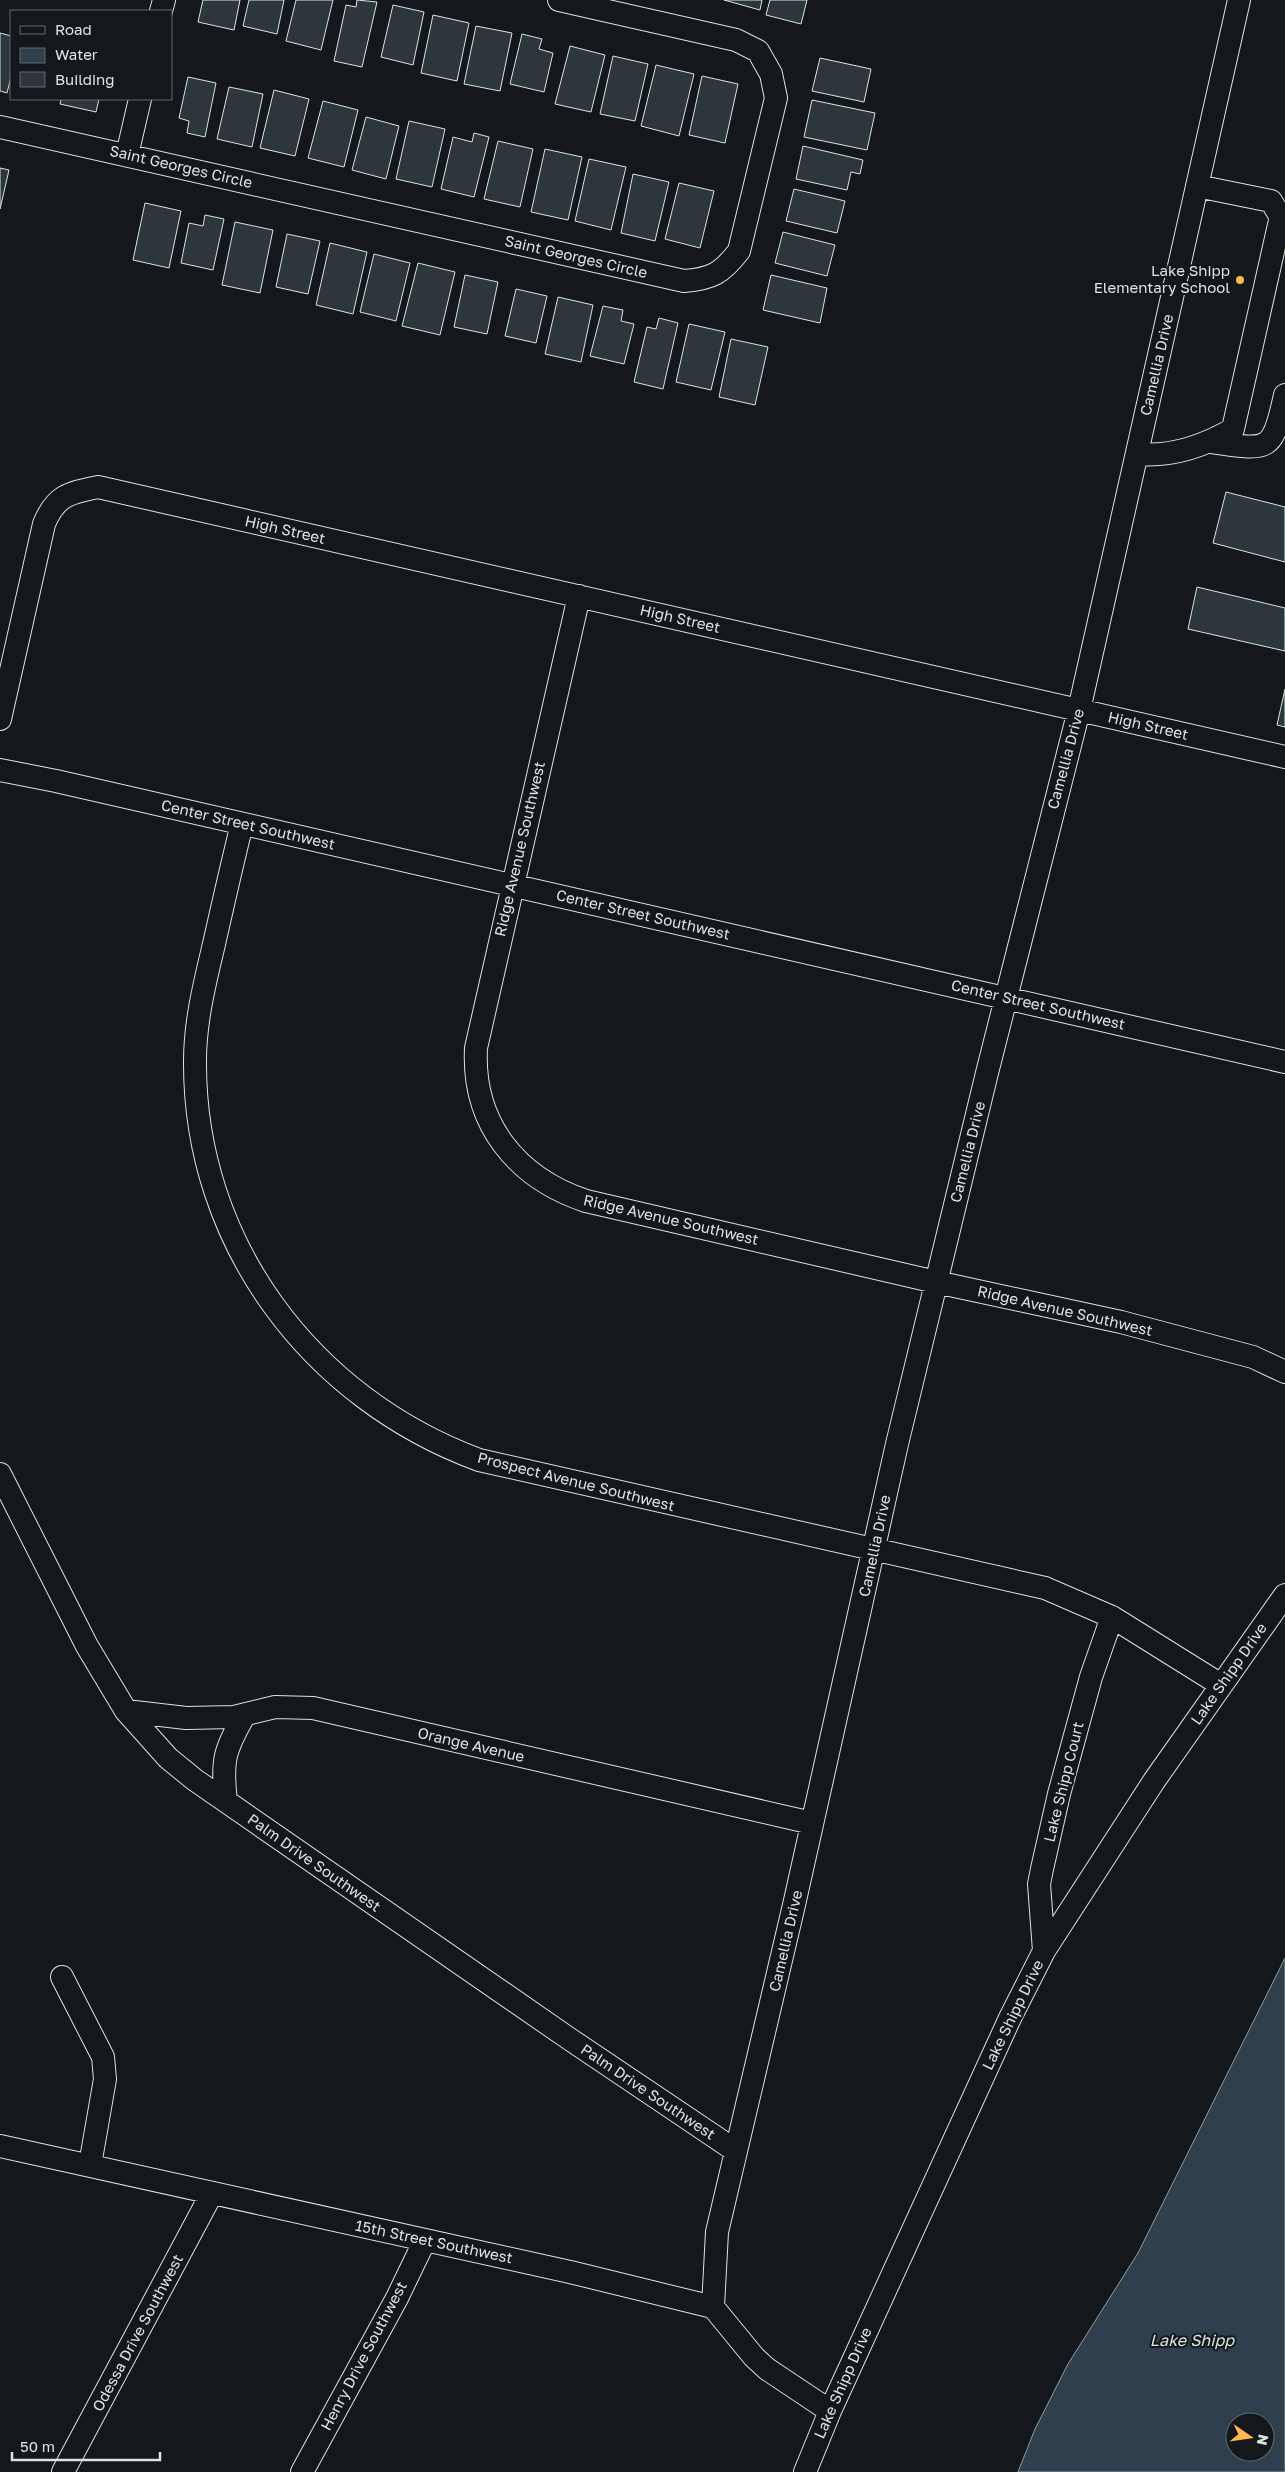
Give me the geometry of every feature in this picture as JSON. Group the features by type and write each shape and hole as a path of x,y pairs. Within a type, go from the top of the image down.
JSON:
{"street":[{"name":"Saint Georges Circle","path":"0,127 684,281 706,279 726,267 739,251 776,98 771,74 758,51 736,40 559,0"},
{"name":"Camellia Drive","path":"713,2307 716,2232 936,1282 1079,710 1238,0"},
{"path":"127,155 140,100"},
{"path":"1137,454 1157,456 1212,442 1233,429 1281,211 1197,186"},
{"path":"1212,442 1248,447 1263,445 1273,438 1285,395"},
{"name":"High Street","path":"0,718 44,524 50,510 62,497 74,492 98,487 1285,757"},
{"name":"Ridge Avenue Southwest","path":"579,596 479,1033 476,1063 482,1104 497,1133 517,1162 542,1181 586,1201 936,1282 1121,1322 1253,1357 1285,1372"},
{"name":"Center Street Southwest","path":"0,770 56,781 1285,1062"},
{"name":"Prospect Avenue Southwest","path":"242,824 201,999 195,1061 200,1125 215,1191 232,1236 244,1260 280,1315 314,1355 355,1392 393,1419 445,1446 479,1460 1044,1588 1112,1617 1221,1685"},
{"name":"Palm Drive Southwest","path":"0,1474 87,1646 126,1711 168,1758 195,1780 507,1997 736,2151"},
{"name":"Lake Shipp Drive","path":"805,2472 830,2411 1010,2018 1044,1951 1097,1866 1285,1595"},
{"name":"Lake Shipp Court","path":"1044,1951 1039,1884 1042,1869 1059,1794 1091,1677 1112,1617"},
{"name":"Orange Avenue","path":"126,1711 186,1718 234,1717 276,1707 313,1708 812,1824"},
{"path":"226,1801 222,1773 225,1755 232,1736 245,1714"},
{"path":"62,1977 103,2057 104,2079 90,2165"},
{"name":"15th Street Southwest","path":"1,2150 90,2165 713,2307"},
{"name":"Odessa Drive Southwest","path":"63,2472 212,2193"},
{"name":"Henry Drive Southwest","path":"302,2472 397,2298 425,2240"},
{"path":"713,2307 754,2357 767,2369 830,2411"}],"water":[{"name":"Lake Shipp","path":"1285,1958 1285,2472 1018,2472 1035,2429 1068,2364 1138,2253"}],"building":[{"path":"203,0 240,0 234,30 198,22"},
{"path":"249,0 284,0 277,34 243,26"},
{"path":"296,0 333,0 321,50 286,41"},
{"path":"357,0 377,2 362,67 334,61 346,5 356,7"},
{"path":"724,0 762,0 760,10"},
{"path":"770,0 807,0 801,24 766,15"},
{"path":"393,5 424,12 413,65 381,57"},
{"path":"433,15 469,23 457,81 421,73"},
{"path":"476,26 512,33 500,91 464,84"},
{"path":"0,33 10,36 10,81 7,93 0,91"},
{"path":"522,34 542,39 539,49 553,53 544,92 510,84"},
{"path":"570,46 605,55 591,112 555,104"},
{"path":"613,56 648,64 635,121 600,114"},
{"path":"820,58 871,69 864,102 812,91"},
{"path":"656,65 694,74 679,136 641,126"},
{"path":"702,76 738,84 725,143 689,135"},
{"path":"188,77 216,83 205,137 187,133 189,121 179,118"},
{"path":"229,87 263,94 252,147 217,139"},
{"path":"274,90 309,99 295,156 260,148"},
{"path":"61,100 99,100 96,112 60,104"},
{"path":"812,100 875,113 867,150 804,137"},
{"path":"323,101 358,110 344,167 308,158"},
{"path":"366,117 399,126 386,179 352,170"},
{"path":"409,121 445,129 432,187 396,179"},
{"path":"474,133 489,137 474,197 441,189 453,137 472,142"},
{"path":"498,141 533,149 520,207 484,199"},
{"path":"803,146 863,160 860,174 851,172 847,190 796,179"},
{"path":"545,149 582,157 568,220 531,212"},
{"path":"589,159 626,167 611,230 575,221"},
{"path":"0,168 9,170 0,209"},
{"path":"633,174 669,182 655,241 621,233"},
{"path":"679,183 714,191 700,248 665,239"},
{"path":"794,189 845,201 837,233 786,221"},
{"path":"145,203 181,211 169,268 133,260"},
{"path":"205,215 224,219 213,270 181,263 189,223 203,226"},
{"path":"235,222 273,230 260,293 222,285"},
{"path":"783,232 835,245 827,276 775,263"},
{"path":"287,234 320,241 308,294 276,287"},
{"path":"330,243 367,252 353,314 316,305"},
{"path":"374,254 410,263 396,321 360,312"},
{"path":"418,263 455,272 440,335 402,326"},
{"path":"465,275 498,282 487,334 454,327"},
{"path":"771,275 827,288 820,323 763,310"},
{"path":"516,289 547,296 536,343 505,336"},
{"path":"558,297 593,305 581,362 545,354"},
{"path":"603,306 623,310 621,321 634,324 624,364 590,356"},
{"path":"659,318 678,323 663,389 634,382 647,327 656,329"},
{"path":"689,324 725,332 711,390 676,382"},
{"path":"731,339 768,347 755,405 719,397"},
{"path":"1226,492 1285,507 1285,562 1213,543"},
{"path":"1197,587 1285,608 1285,651 1188,629"},
{"path":"1285,689 1285,727 1277,725"}],"place":[{"name":"Lake Shipp Elementary School","path":"1240,280"}]}
